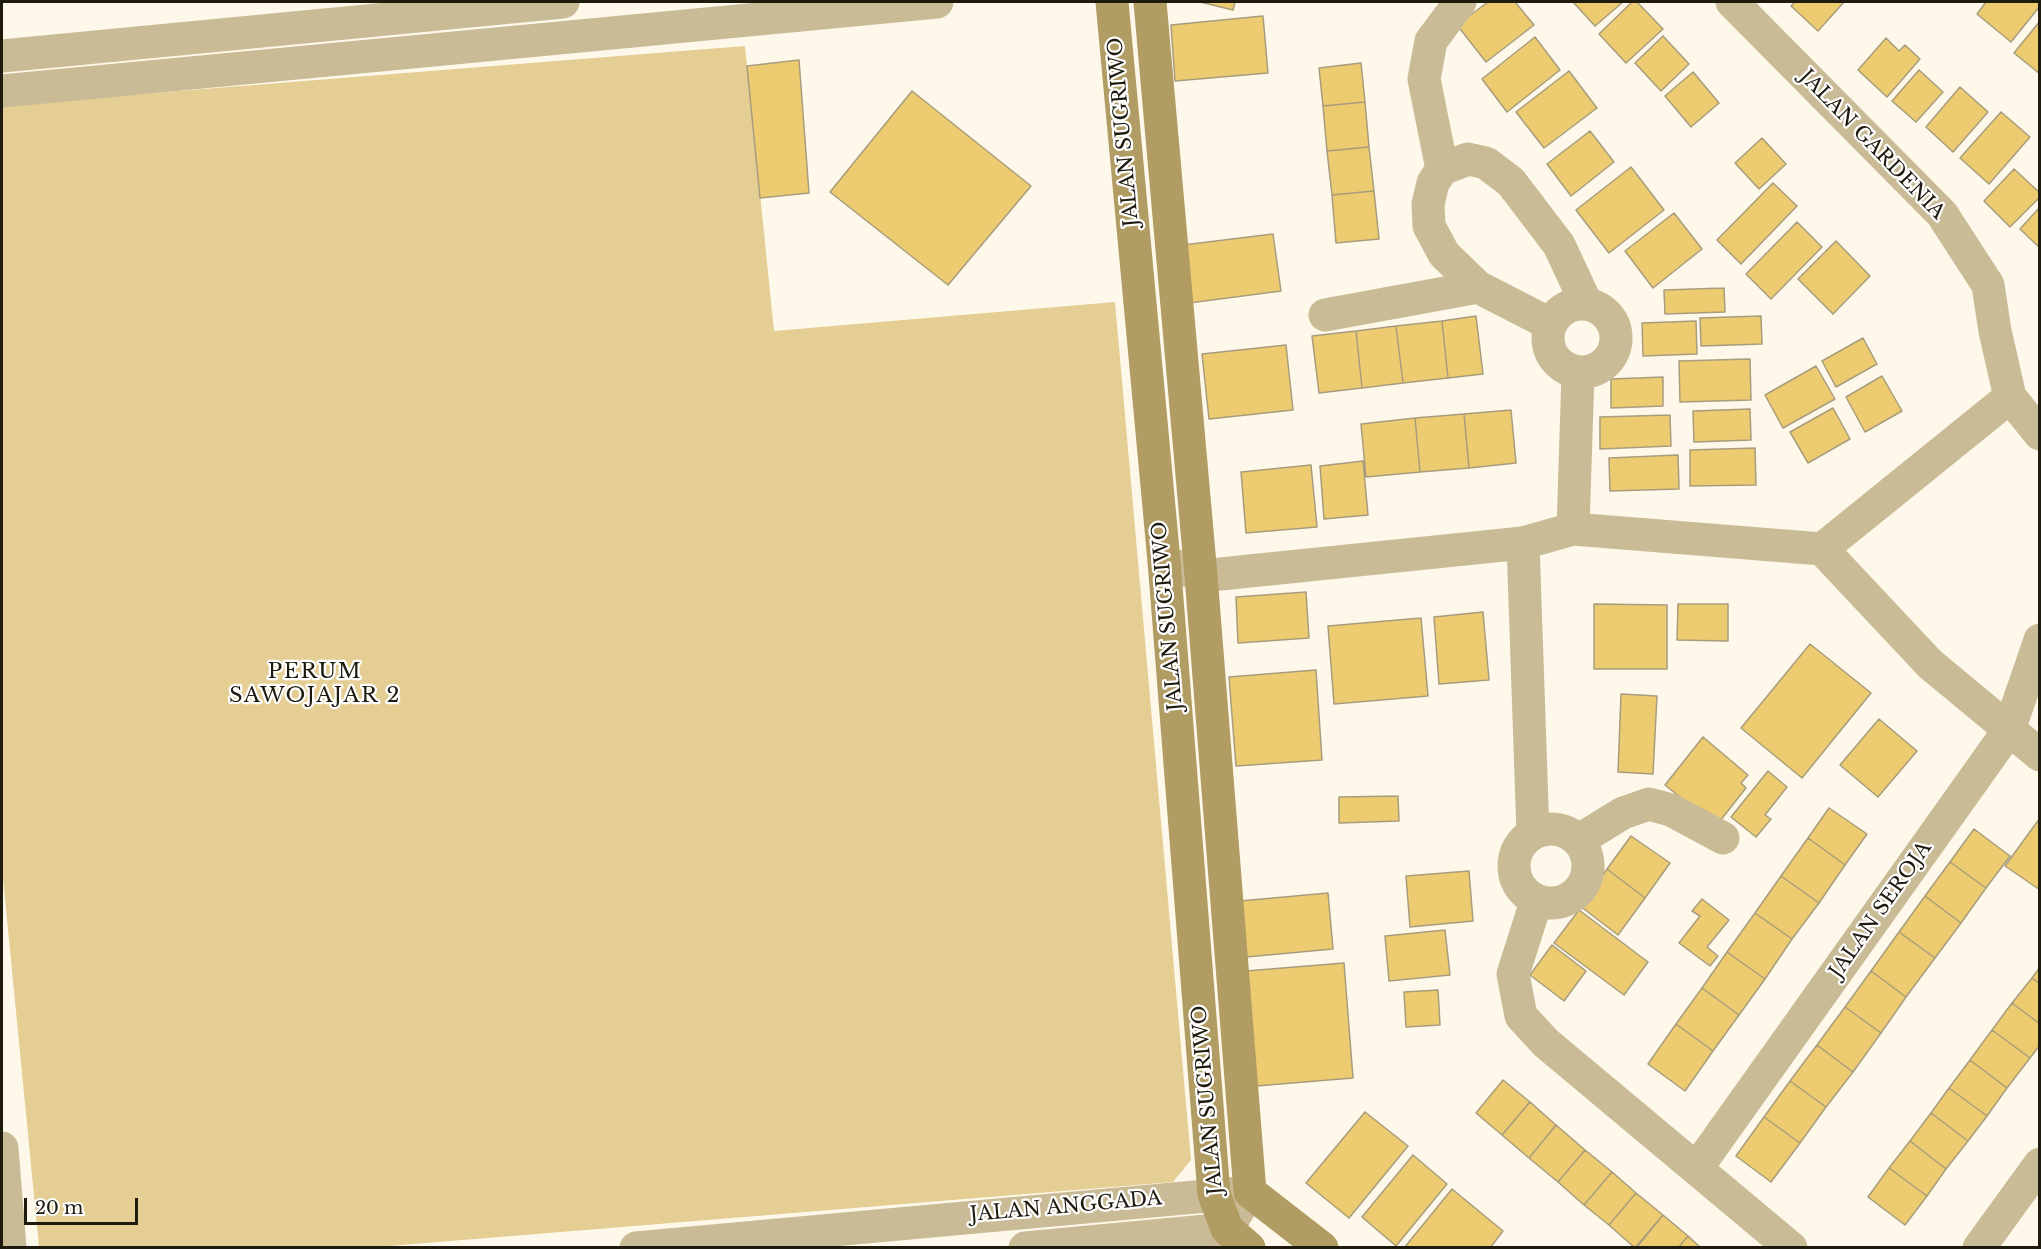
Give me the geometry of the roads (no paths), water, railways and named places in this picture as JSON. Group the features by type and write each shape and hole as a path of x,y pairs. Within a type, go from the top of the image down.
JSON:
{"street":[{"path":"2,56 499,5 563,2"},
{"path":"2,91 937,2"},
{"name":"JALAN SUGRIWO","path":"1112,2 1164,561 1214,1194 1238,1239"},
{"name":"JALAN SUGRIWO","path":"1150,2 1201,576 1250,1192"},
{"path":"1442,169 1424,79 1431,41 1460,2"},
{"name":"JALAN GARDENIA","path":"1732,2 1942,214 1988,285 1995,331 2010,397 2040,434"},
{"path":"499,5 504,45"},
{"path":"1550,324 1478,287 1444,254 1429,226 1428,204 1433,183 1442,169 1468,159 1486,163 1511,182 1559,245 1586,303"},
{"path":"1325,315 1478,287"},
{"path":"1586,303 1601,308 1611,320 1617,334 1615,350 1607,363 1594,371 1578,373 1558,364 1548,345 1550,324 1565,308 1586,303"},
{"path":"1573,529 1578,373"},
{"path":"1822,549 2010,397"},
{"path":"1164,561 1201,576 1523,543 1573,529 1822,549 1930,664 2040,755"},
{"path":"1523,543 1533,834"},
{"name":"JALAN SEROJA","path":"1697,1168 2009,730 2040,640"},
{"path":"1579,840 1623,813 1649,804 1671,810 1723,838"},
{"path":"1548,828 1565,831 1579,840 1588,858 1587,879 1575,896 1556,904 1536,902 1520,888 1513,869 1518,848 1533,834 1548,828"},
{"path":"1536,902 1513,974 1521,1016 1546,1043 1791,1248"},
{"path":"2,1148 10,1248"},
{"path":"1979,1248 2040,1164"},
{"path":"1238,1239 1250,1192 1322,1248"},
{"name":"JALAN ANGGADA","path":"636,1248 1250,1192"},
{"name":"JALAN ANGGADA","path":"1025,1248 1238,1239"}],"district":[{"name":"PERUM SAWOJAJAR 2","path":"315,684"}]}
